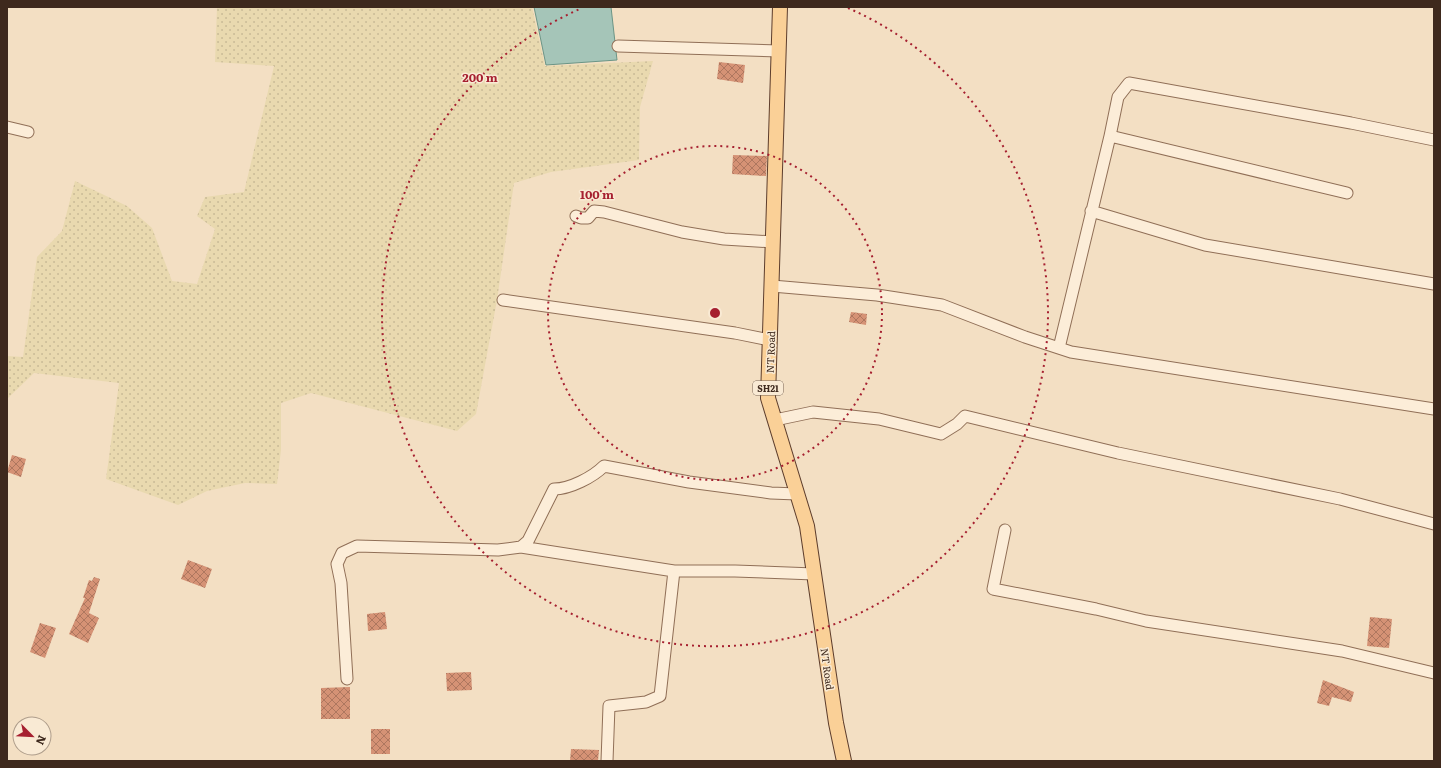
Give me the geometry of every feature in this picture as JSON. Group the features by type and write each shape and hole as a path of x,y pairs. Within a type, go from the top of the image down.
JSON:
{"main road":[{"name":"NT Road","path":"780,7 768,398 807,526 836,723 844,761"}],"street":[{"path":"618,46 779,51"},
{"path":"1059,348 1110,136 1118,96 1129,83 1434,140"},
{"path":"7,127 28,132"},
{"path":"1110,136 1347,193"},
{"path":"576,216 588,218 594,211 604,212 682,232 724,239 773,242"},
{"path":"1091,211 1205,245 1434,284"},
{"path":"772,286 869,295 942,305 1025,337 1071,352 1434,409"},
{"path":"503,300 735,333 770,340"},
{"path":"775,420 813,412 879,419 942,434 957,424 965,416 1118,453 1340,499 1434,524"},
{"path":"521,547 528,541 554,489 562,489 596,475 604,466 689,482 771,493 798,494"},
{"path":"1005,530 993,589 1096,609 1146,621 1342,651 1434,673"},
{"path":"347,679 341,583 337,564 342,553 357,546 498,550 521,547 674,570 814,574"},
{"path":"607,761 609,706 646,702 660,696 674,570"}],"shaded area":[{"path":"217,7 532,7 545,66 653,61 640,107 639,160 551,172 514,183 497,300 476,414 457,431 311,393 281,403 281,450 277,484 245,483 207,491 178,505 106,479 119,383 34,373 7,399 7,356 23,357 37,257 62,231 75,181 127,206 152,228 172,281 197,284 215,229 197,216 205,197 244,192 274,66 215,62"},
{"path":"534,7 611,7 617,60 546,65"}],"building":[{"path":"719,62 745,65 743,83 717,79"},
{"path":"733,155 767,156 766,176 732,174"},
{"path":"851,312 867,314 866,325 849,322"},
{"path":"12,455 26,459 21,477 7,472"},
{"path":"188,560 212,569 205,588 181,579"},
{"path":"94,577 100,579 89,613 99,618 88,643 69,634 85,598 83,598 89,580 92,581"},
{"path":"385,612 387,629 368,631 367,614"},
{"path":"1370,617 1392,619 1389,648 1367,646"},
{"path":"40,623 56,628 45,658 30,652"},
{"path":"471,672 472,690 447,691 446,673"},
{"path":"1323,680 1354,692 1351,702 1332,697 1329,706 1317,703"},
{"path":"350,687 350,719 321,719 321,688"},
{"path":"371,729 390,729 390,754 371,754"},
{"path":"571,749 599,750 598,761 570,761"}]}
